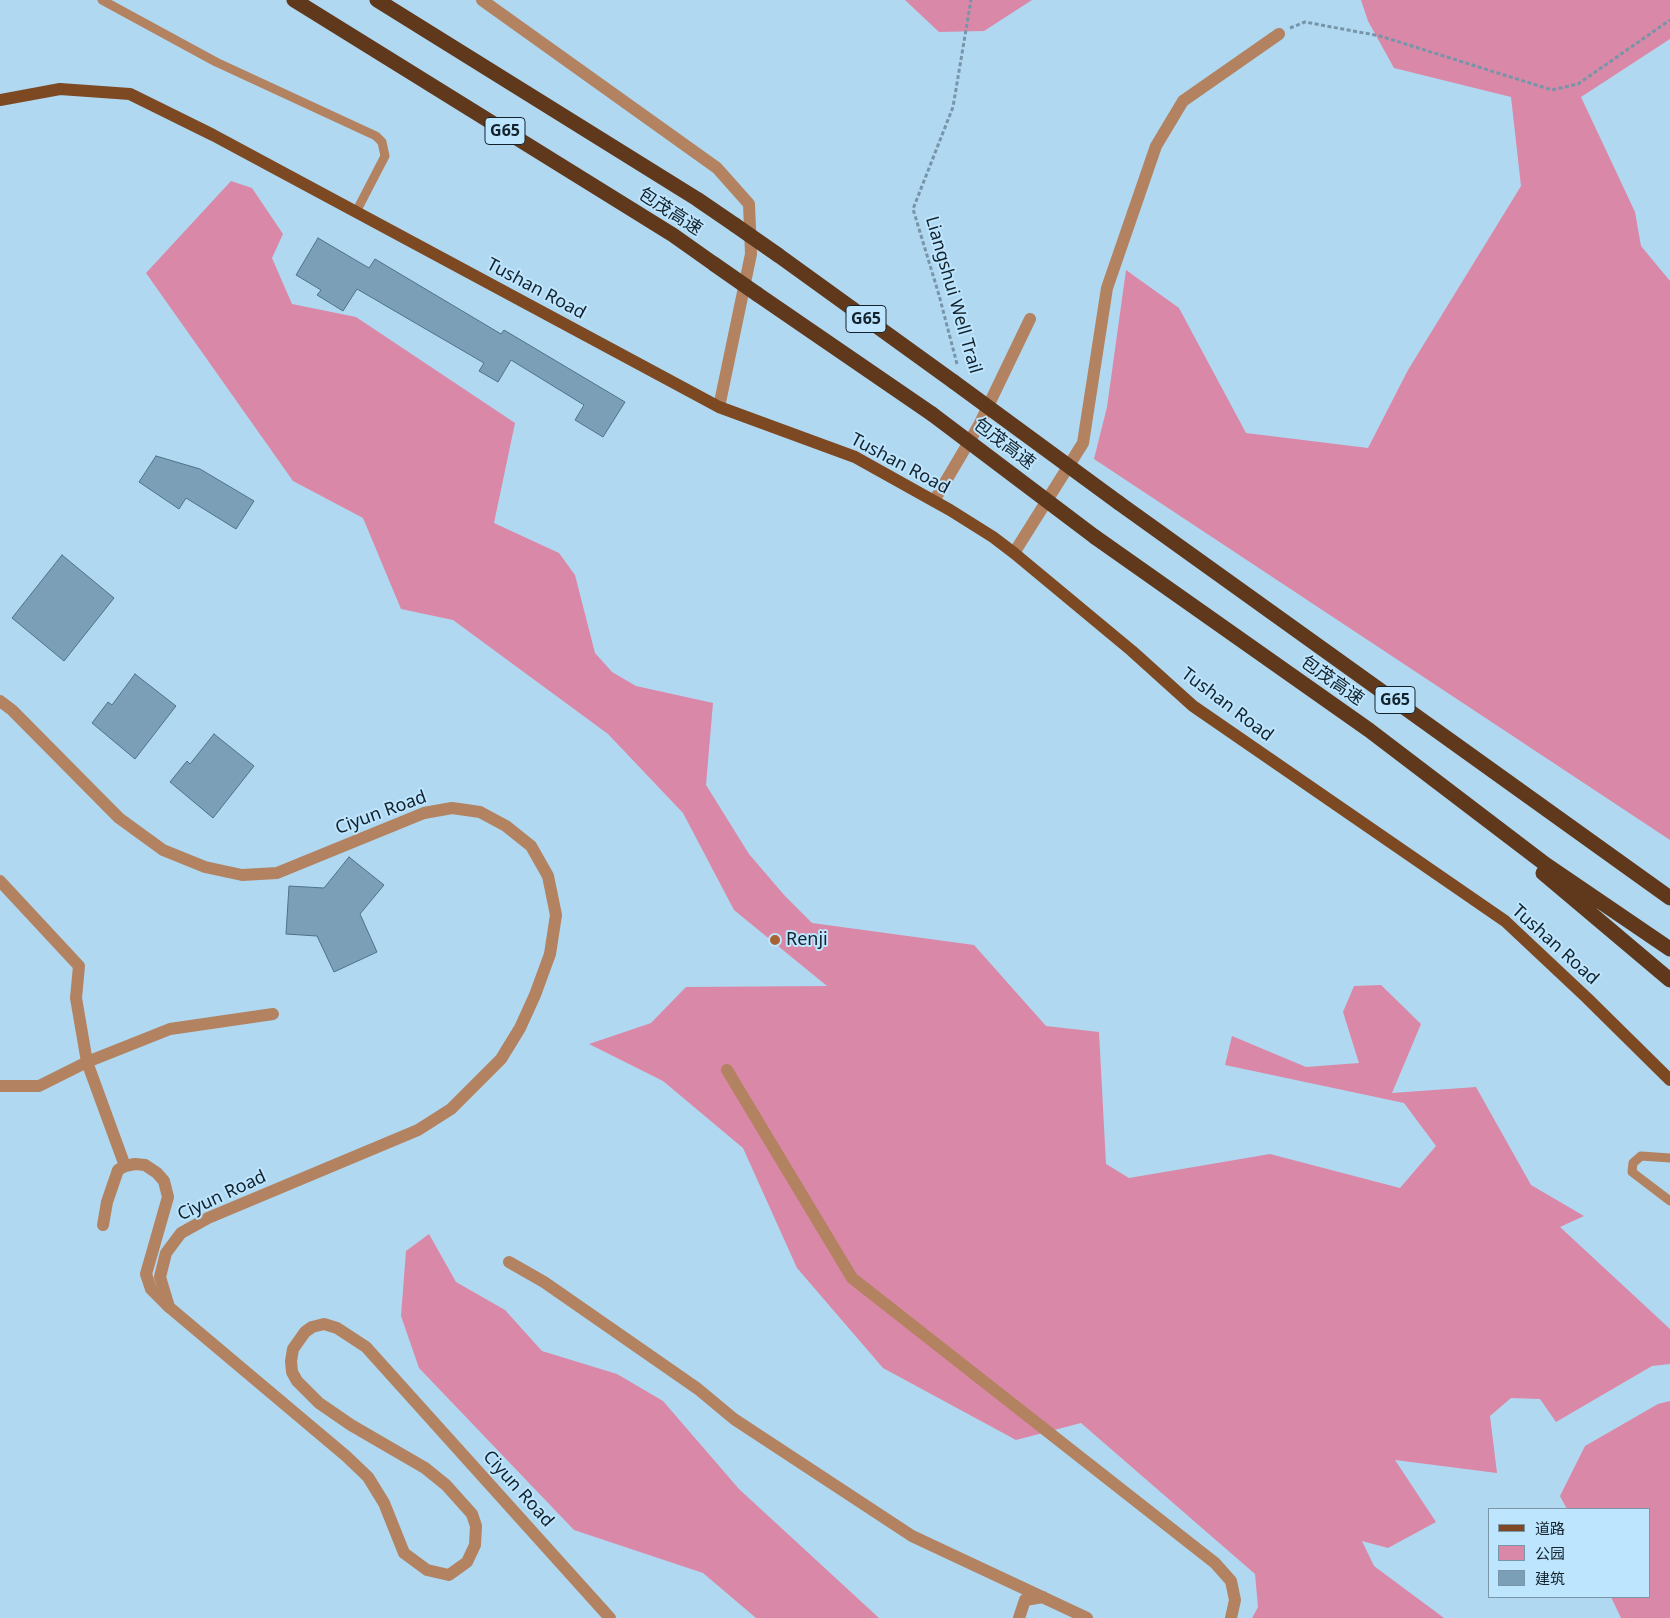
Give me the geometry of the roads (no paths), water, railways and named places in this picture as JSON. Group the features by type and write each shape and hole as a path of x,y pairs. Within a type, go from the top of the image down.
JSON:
{"highway":[{"name":"包茂高速","path":"294,0 673,235 932,414 1096,537 1369,730 1545,864 1670,949"},
{"name":"包茂高速","path":"377,0 697,199 957,377 1119,503 1500,774 1670,898"},
{"path":"1500,774 1670,889"},
{"path":"1430,776 1670,980"}],"main road":[{"name":"Tushan Road","path":"0,100 60,89 130,94 214,135 719,408 855,457 934,501 993,537 1014,553 1132,651 1193,706 1505,921 1670,1080"}],"street":[{"path":"482,0 716,168 749,204 751,254 719,408"},
{"path":"1014,553 1083,443 1107,288 1156,146 1183,101 1279,34"},
{"path":"934,501 980,424 1030,319"},
{"name":"Ciyun Road","path":"0,701 12,710 119,818 163,850 205,867 242,875 277,872 424,812 452,808 480,812 506,826 531,846 548,876 556,916 550,954 536,995 520,1028 501,1059 451,1109 418,1130 208,1218 181,1232 166,1253 160,1277 169,1307 346,1456 368,1477 384,1503 404,1553 428,1570 449,1575 467,1562 475,1545 476,1526 472,1514 463,1502 424,1468 351,1425 319,1402 297,1381 292,1372 293,1349 305,1332 312,1327 324,1324 345,1332 372,1353 610,1618"},
{"path":"0,881 79,966 76,998 87,1062 124,1166"},
{"path":"0,1086 40,1086 87,1062 170,1029 273,1014"},
{"path":"727,1070 852,1278 1216,1563 1231,1580 1235,1600 1231,1618"},
{"path":"103,1225 118,1170 124,1166 145,1166 154,1170 164,1181 168,1197 146,1274 151,1289 169,1307"},
{"path":"510,1262 544,1282 698,1389 734,1419 912,1536 1087,1618"},
{"path":"1019,1618 1025,1600 1043,1597"}],"lane":[{"path":"102,0 216,62 376,136 382,142 385,156 356,212"},
{"path":"1670,1158 1641,1156 1633,1163 1632,1172 1670,1201"}],"place":[{"name":"Renji","path":"775,940"}]}
